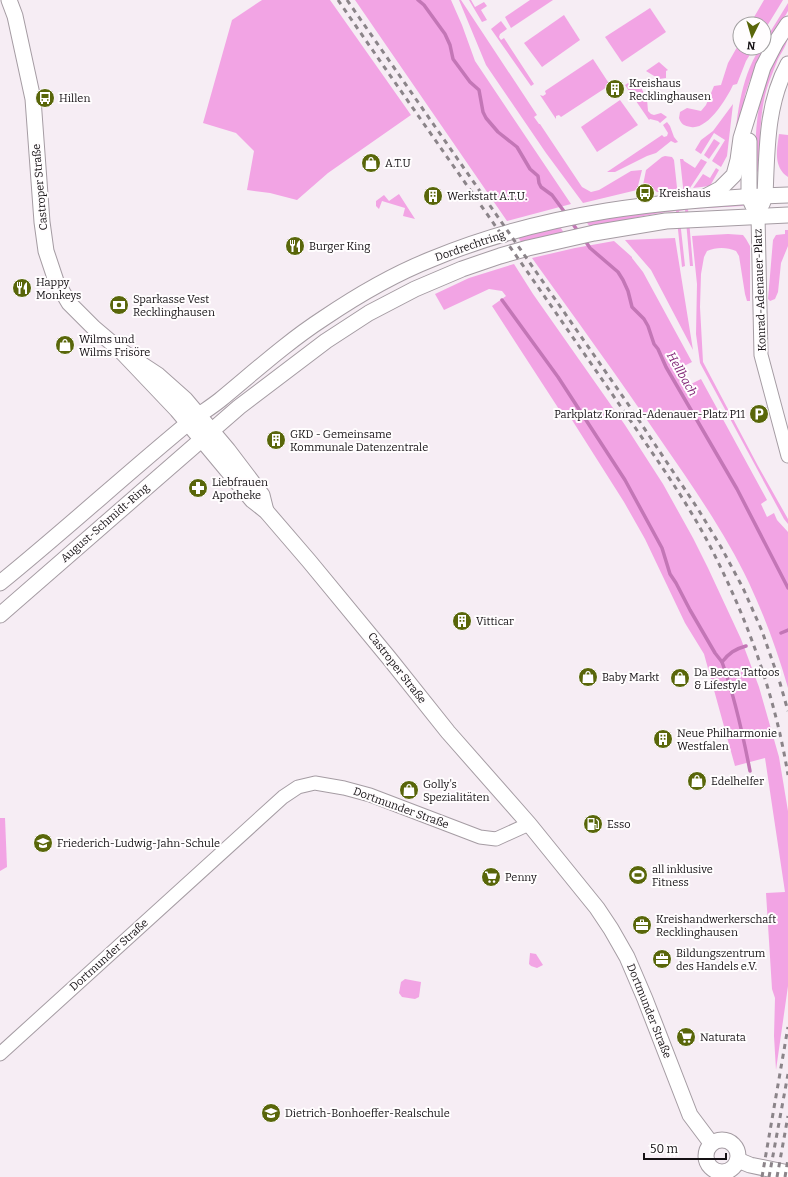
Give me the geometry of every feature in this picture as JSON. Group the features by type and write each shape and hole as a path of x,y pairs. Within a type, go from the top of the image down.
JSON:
{"main road":[{"name":"Castroper Straße","path":"9,0 15,16 33,99 42,222 48,257 56,281 69,303 193,419 206,435 228,450 262,495 266,512 329,585 448,732 529,824"},
{"path":"700,199 720,189 734,175 741,138 763,67 776,42 788,24"},
{"path":"758,216 765,196 768,130 776,94 788,64"},
{"path":"755,92 749,137 749,197 758,216"},
{"name":"Dordrechtring","path":"193,419 324,318 360,295 431,259 518,229 582,214 643,205 700,199 788,195"},
{"name":"Dordrechtring","path":"206,435 239,407 325,342 369,313 415,289 462,269 514,252 568,238 666,221 788,215"},
{"name":"August-Schmidt-Ring","path":"0,583 54,539 193,419"},
{"name":"August-Schmidt-Ring","path":"0,615 206,435"},
{"name":"Dortmunder Straße","path":"529,824 597,908 627,957 690,1115 711,1144"},
{"path":"721,1139 731,1142 738,1152 738,1160 734,1167 727,1171 709,1172 706,1156 707,1149 711,1144 721,1139"},
{"path":"738,1160 750,1165 788,1173"}],"street":[{"name":"Konrad-Adenauer-Platz","path":"758,216 761,355 788,456"},
{"name":"Dortmunder Straße","path":"0,1054 283,797 298,787 314,783 351,790 399,806 480,837 496,839 529,824"}],"shaded area":[{"path":"262,0 330,0 411,115 328,173 297,200 270,193 247,190 254,151 236,133 203,123 232,20"},
{"path":"355,0 451,0 475,61 571,204 507,221"},
{"path":"459,0 461,0 537,115 534,117 582,187 591,192 599,190 631,171 642,170 637,190 583,203 546,153 486,65"},
{"path":"469,0 471,0 475,7 484,2 487,6 481,10 487,20 482,22"},
{"path":"530,0 553,0 511,28 505,17"},
{"path":"764,0 783,0 772,18 772,16 755,16"},
{"path":"788,3 788,11 772,39 772,29"},
{"path":"650,8 666,32 622,62 605,37"},
{"path":"564,15 580,40 542,67 524,43"},
{"path":"501,21 507,29 500,34 499,37 501,40 504,38 534,84 531,86 491,29"},
{"path":"788,34 786,44 778,59 764,98 760,129 760,171 755,172 756,134 761,97 768,73"},
{"path":"732,56 749,56 737,84 733,85 722,105 716,112 704,124 697,127 686,126 683,124 679,118 680,112 687,108 701,111 706,105 714,86 721,85 728,63"},
{"path":"756,56 762,56 750,80 745,95 736,158 733,156 740,100 747,74"},
{"path":"593,59 610,85 561,117 559,115 556,116 556,119 540,95 543,96 546,94 545,91"},
{"path":"659,62 668,70 666,71 666,78 659,79 646,71"},
{"path":"636,78 647,99 648,111 654,115 661,113 667,117 660,123 658,121 649,120 625,85"},
{"path":"620,100 638,125 597,152 581,127"},
{"path":"733,104 727,156 721,167 712,161 725,140 714,133 701,154 695,150 701,140 713,131"},
{"path":"667,122 678,142 675,143 671,141 656,153 615,172 607,172 662,135 664,137 667,136 668,133 663,125"},
{"path":"779,134 788,135 788,177 783,173 778,163 777,152"},
{"path":"714,139 720,143 709,159 704,155"},
{"path":"665,156 672,157 674,160 679,206 685,206 680,159 683,159 695,168 701,159 707,162 690,188 686,189 688,205 739,202 744,205 688,209 693,266 690,266 685,210 679,211 685,266 682,267 676,211 590,227 585,220 676,207 675,192 657,192 652,188 642,190 646,170"},
{"path":"716,168 719,170 710,186 693,188 703,174 710,178"},
{"path":"399,194 415,219 403,216 405,208 382,201 379,209 376,206 376,201 384,195 389,201"},
{"path":"559,225 564,233 522,243 517,236"},
{"path":"785,230 788,230 788,246 781,263 778,292 775,299 770,301 768,299 773,240 776,235 785,234"},
{"path":"728,234 743,235 750,246 750,301 747,301 745,294 739,256 736,251 722,248 707,251 704,257 701,274 700,307 703,362 788,519 788,524 700,363 696,334 697,284 692,236"},
{"path":"675,238 693,350 651,270 625,240"},
{"path":"614,241 632,257 643,272 692,362 682,367 691,384 701,379 767,500 761,504 767,517 774,513 777,520 788,532 788,688 771,635 755,596 730,546 696,491 629,393 532,258"},
{"path":"514,264 533,294 625,425 663,484 708,568 741,639 759,687 779,757 788,811 788,986 776,1070 774,1036 775,998 772,989 766,893 785,892 765,758 735,766 704,654 685,623 645,539 624,502 572,420 566,420 492,306 506,296 502,291 489,289 444,310 435,294 469,278"},
{"path":"0,818 5,818 7,867 0,871"},
{"path":"530,953 536,954 543,965 537,968 531,966 529,964"},
{"path":"405,979 421,982 419,997 415,999 402,997 399,993 401,982"}],"waterway":[{"name":"Hellbach","path":"418,0 424,5 445,34 450,45 453,59 470,82 479,90 483,112 486,118 498,132 517,147 530,169 538,176 541,187 552,195 566,214"},
{"name":"Hellbach","path":"571,221 579,233"},
{"name":"Hellbach","path":"584,239 590,248 618,272 623,280 628,291 632,307 644,319 648,326 654,344 658,349 666,367 737,489 788,588"},
{"name":"Hellbach","path":"502,300 558,377 625,480 662,548 670,574 715,653 722,662"},
{"name":"Hellbach","path":"781,633 788,630"},
{"name":"Hellbach","path":"746,646 732,652 722,662 735,702 750,771"}],"railway":[{"path":"338,0 626,414 674,484 697,522 724,575 748,631 768,687 776,716 788,775"},
{"path":"347,0 628,404 698,509 743,588 762,631 788,711"},
{"path":"762,1177 788,1027"},
{"path":"769,1177 788,1074"},
{"path":"777,1177 788,1116"},
{"path":"785,1177 788,1159"}],"place":[{"name":"Kreishaus Recklinghausen","path":"615,89"},
{"name":"Hillen","path":"45,98"},
{"name":"A.T.U","path":"371,163"},
{"name":"Kreishaus","path":"645,193"},
{"name":"Werkstatt A.T.U.","path":"433,196"},
{"name":"Burger King","path":"295,246"},
{"name":"Happy Monkeys","path":"22,288"},
{"name":"Sparkasse Vest Recklinghausen","path":"119,305"},
{"name":"Wilms und Wilms Frisöre","path":"65,345"},
{"name":"Parkplatz Konrad-Adenauer-Platz P11","path":"759,414"},
{"name":"GKD - Gemeinsame Kommunale Datenzentrale","path":"276,440"},
{"name":"Liebfrauen Apotheke","path":"198,488"},
{"name":"Vitticar","path":"462,621"},
{"name":"Baby Markt","path":"588,677"},
{"name":"Da Becca Tattoos & Lifestyle","path":"680,678"},
{"name":"Neue Philharmonie Westfalen","path":"663,739"},
{"name":"Edelhelfer","path":"697,781"},
{"name":"Golly's Spezialitäten","path":"409,790"},
{"name":"Esso","path":"593,824"},
{"name":"Friederich-Ludwig-Jahn-Schule","path":"43,843"},
{"name":"all inklusive Fitness","path":"638,875"},
{"name":"Penny","path":"491,877"},
{"name":"Kreishandwerkerschaft Recklinghausen","path":"642,925"},
{"name":"Bildungszentrum des Handels e.V.","path":"662,959"},
{"name":"Naturata","path":"686,1037"},
{"name":"Dietrich-Bonhoeffer-Realschule","path":"271,1113"}]}
